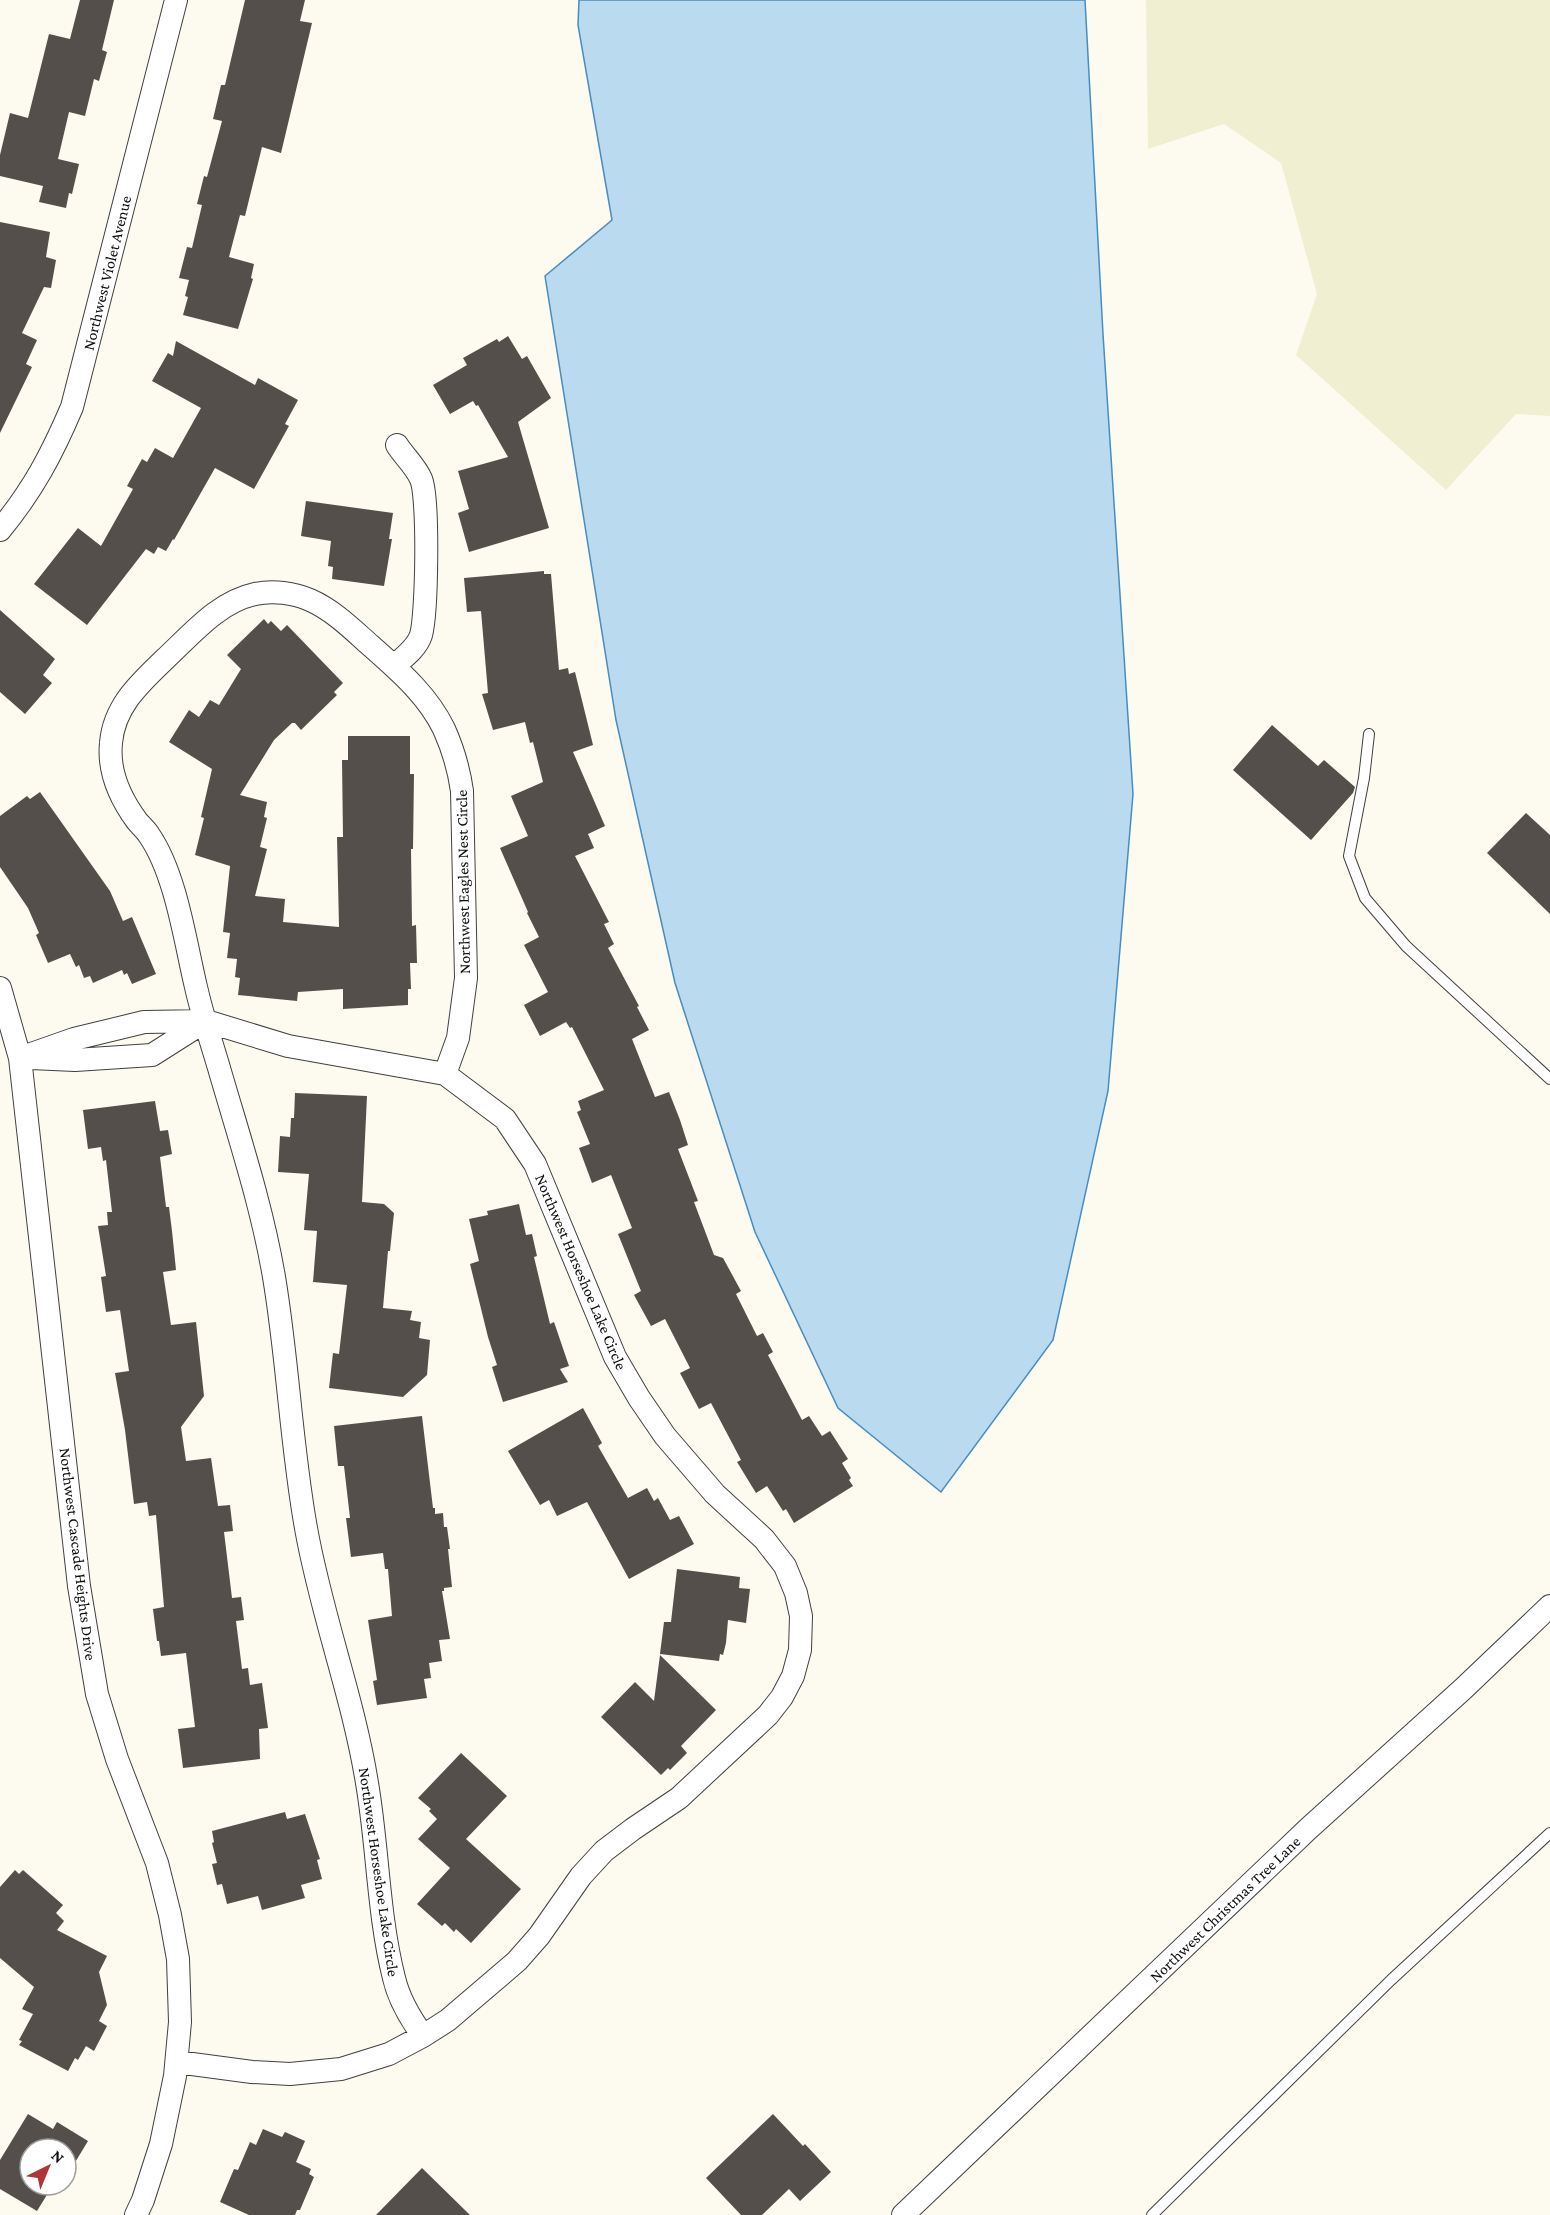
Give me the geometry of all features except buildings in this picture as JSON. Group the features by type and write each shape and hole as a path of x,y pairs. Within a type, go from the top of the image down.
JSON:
{"street":[{"name":"Northwest Violet Avenue","path":"0,530 23,503 51,456 72,407 176,0"},
{"path":"394,666 414,648 421,636 425,593 425,494 420,477 397,445"},
{"name":"Northwest Eagles Nest Circle","path":"206,1021 165,864 150,836 136,819 116,785 111,766 114,726 126,700 212,614 240,598 260,593 289,593 308,599 327,609 394,666 426,700 443,727 458,764 462,791 466,978 458,1038 445,1074"},
{"name":"Northwest Cascade Heights Drive","path":"0,988 20,1058 79,1586 97,1694 117,1759 156,1863 170,1915 178,1959 180,2022 177,2062 161,2144 136,2215"},
{"path":"20,1058 74,1039 144,1022 206,1021"},
{"path":"20,1058 75,1060 152,1055 206,1021"},
{"name":"Northwest Horseshoe Lake Circle","path":"206,1021 288,1046 445,1074 505,1119 535,1164 611,1348 639,1398 665,1436 715,1494 764,1539 785,1566 796,1593 801,1616 800,1650 793,1676 768,1715 679,1798 604,1851 580,1875 539,1936 517,1961 448,2020 423,2036 406,2011 394,1980 385,1929 367,1784 352,1707 337,1658 306,1529 267,1240 206,1021"},
{"name":"Northwest Christmas Tree Lane","path":"903,2215 1308,1829 1463,1689 1550,1606"},
{"path":"177,2062 252,2072 290,2074 341,2069 389,2054 423,2036"}],"lane":[{"path":"1369,734 1364,778 1349,856 1365,898 1406,946 1550,1079"},
{"path":"1152,2215 1391,1980 1550,1833"}],"shaded area":[{"path":"1146,0 1550,0 1550,416 1516,414 1446,490 1296,355 1317,294 1281,163 1224,124 1148,149"}],"water":[{"path":"579,0 1085,0 1103,334 1133,794 1108,1091 1053,1340 941,1492 838,1408 755,1232 675,983 616,720 545,276 612,220 578,25"}]}
